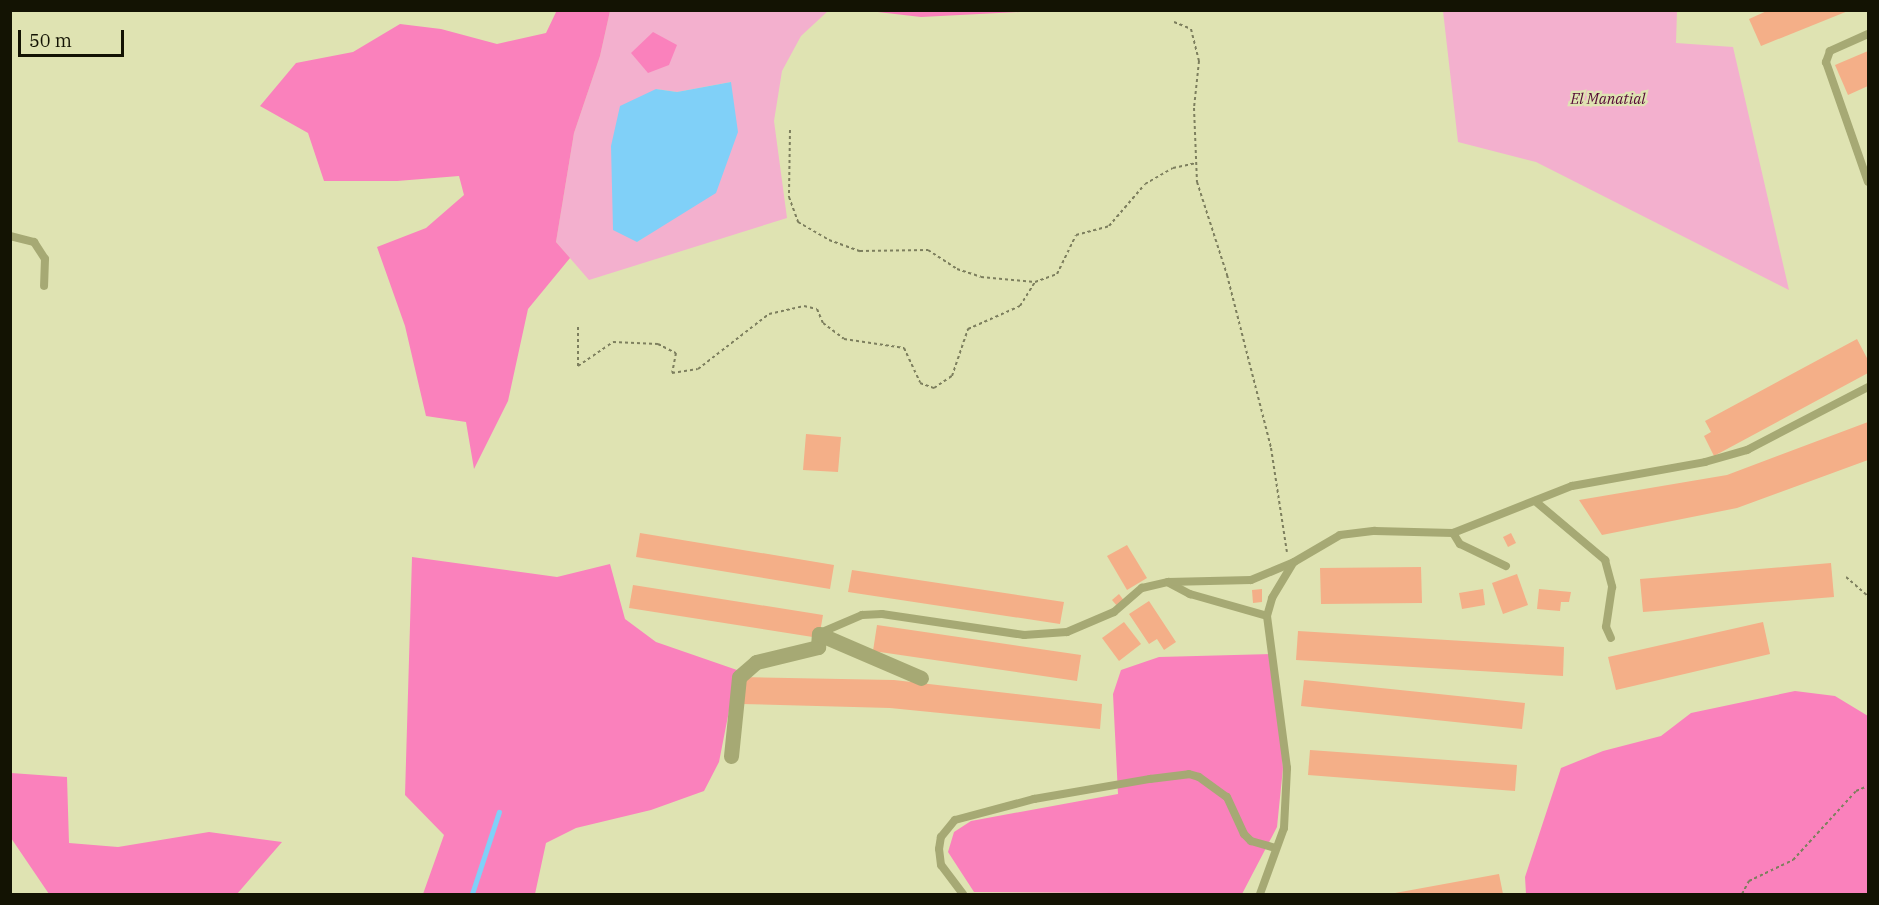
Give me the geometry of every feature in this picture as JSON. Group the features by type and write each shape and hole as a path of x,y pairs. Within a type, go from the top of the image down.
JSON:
{"street":[{"path":"731,756 739,677 756,662 818,647 819,634 921,678"}],"lane":[{"path":"1869,34 1830,51 1826,62 1869,182"},
{"path":"10,236 34,242 45,259 44,286"},
{"path":"819,634 862,615 882,614 1024,635 1067,632 1114,612 1142,588 1168,582 1236,582 1294,562 1340,535 1375,531 1454,533 1572,486 1705,462 1747,450 1869,387"},
{"path":"1535,501 1605,560 1612,587 1606,627 1611,638"},
{"path":"1454,533 1460,544 1506,567"},
{"path":"1260,894 1284,828 1287,768 1268,616 1272,598 1294,562"},
{"path":"1168,582 1190,594 1268,616"},
{"path":"963,894 941,865 939,849 941,837 955,820 1034,799 1150,778 1189,774 1199,777 1227,797 1244,834 1275,848"}],"path":[{"path":"1174,22 1191,29 1199,61 1194,108 1197,182 1227,275 1271,448 1282,538 1294,562"},
{"path":"790,130 789,196 798,222 828,240 860,251 928,250 957,268 981,277 1035,282 1057,274 1076,235 1108,226 1145,184 1173,168 1196,163"},
{"path":"578,327 578,366 613,342 658,344 676,352 672,373 699,369 769,314 804,306 817,309 823,323 844,339 904,348 920,383 934,388 952,376 968,329 1020,306 1035,282"},
{"path":"1846,577 1869,597"},
{"path":"1742,894 1749,881 1793,860 1856,791 1869,786"}],"green space":[{"path":"610,11 828,11 801,36 782,71 774,121 787,218 589,280 556,242 574,133 600,56","holes":["731,82 667,222 637,242 656,89 677,92"]},
{"name":"El Manatial","path":"1443,11 1677,11 1676,43 1733,47 1789,290 1536,162 1458,142"}],"shaded area":[{"path":"557,10 610,11 600,56 574,133 556,242 570,258 528,309 508,401 474,469 466,422 426,416 405,326 377,247 426,228 464,195 459,176 397,181 324,181 308,133 260,106 296,63 353,52 400,24 441,29 497,44 546,33"},
{"path":"869,11 1039,11 921,17"},
{"path":"653,32 677,45 669,65 648,73 631,53"},
{"path":"412,557 557,577 610,564 625,619 656,642 737,670 719,762 704,791 651,810 576,828 546,843 535,894 423,894 444,835 405,795"},
{"path":"1273,654 1283,768 1277,827 1242,894 974,892 948,852 954,832 971,821 1118,794 1113,694 1121,670 1159,657"},
{"path":"1795,691 1835,696 1868,716 1868,894 1526,894 1525,877 1561,768 1603,751 1661,736 1691,713"},
{"path":"11,773 67,777 69,843 118,847 209,832 282,842 237,894 49,894 11,838"}],"water":[{"path":"731,82 738,132 716,193 637,242 613,230 611,146 620,106 656,89 677,92"}],"building":[{"path":"1769,10 1848,11 1761,46 1749,19"},
{"path":"1868,51 1868,86 1848,95 1835,65"},
{"path":"1857,339 1868,360 1868,373 1714,456 1704,436 1711,432 1705,421"},
{"path":"1868,422 1868,460 1737,508 1602,535 1579,500 1727,475"},
{"path":"806,434 841,437 838,472 803,470"},
{"path":"640,533 834,565 830,589 636,557"},
{"path":"1511,533 1516,543 1508,547 1503,537"},
{"path":"1127,545 1147,578 1127,590 1107,556"},
{"path":"1831,563 1834,597 1643,612 1640,579"},
{"path":"1421,567 1422,603 1321,604 1320,568"},
{"path":"852,570 1064,602 1060,624 848,592"},
{"path":"1517,574 1528,605 1503,614 1492,583"},
{"path":"633,585 823,615 819,638 629,608"},
{"path":"1262,589 1262,602 1253,603 1252,590"},
{"path":"1483,589 1485,605 1462,609 1459,593"},
{"path":"1539,589 1571,592 1569,602 1561,602 1560,611 1537,609"},
{"path":"1119,594 1125,602 1118,607 1112,600"},
{"path":"1149,601 1176,642 1164,650 1157,639 1149,644 1129,614"},
{"path":"1124,622 1141,644 1119,661 1102,638"},
{"path":"1763,622 1770,654 1616,690 1608,657"},
{"path":"877,625 1081,655 1077,681 873,651"},
{"path":"1298,631 1564,647 1563,676 1296,660"},
{"path":"742,677 894,680 1102,704 1100,729 890,708 742,704"},
{"path":"1304,680 1525,703 1522,729 1301,706"},
{"path":"1310,750 1517,765 1515,791 1308,775"},
{"path":"1499,874 1503,894 1395,894 1395,893"}],"waterway":[{"path":"472,894 499,812"}]}
